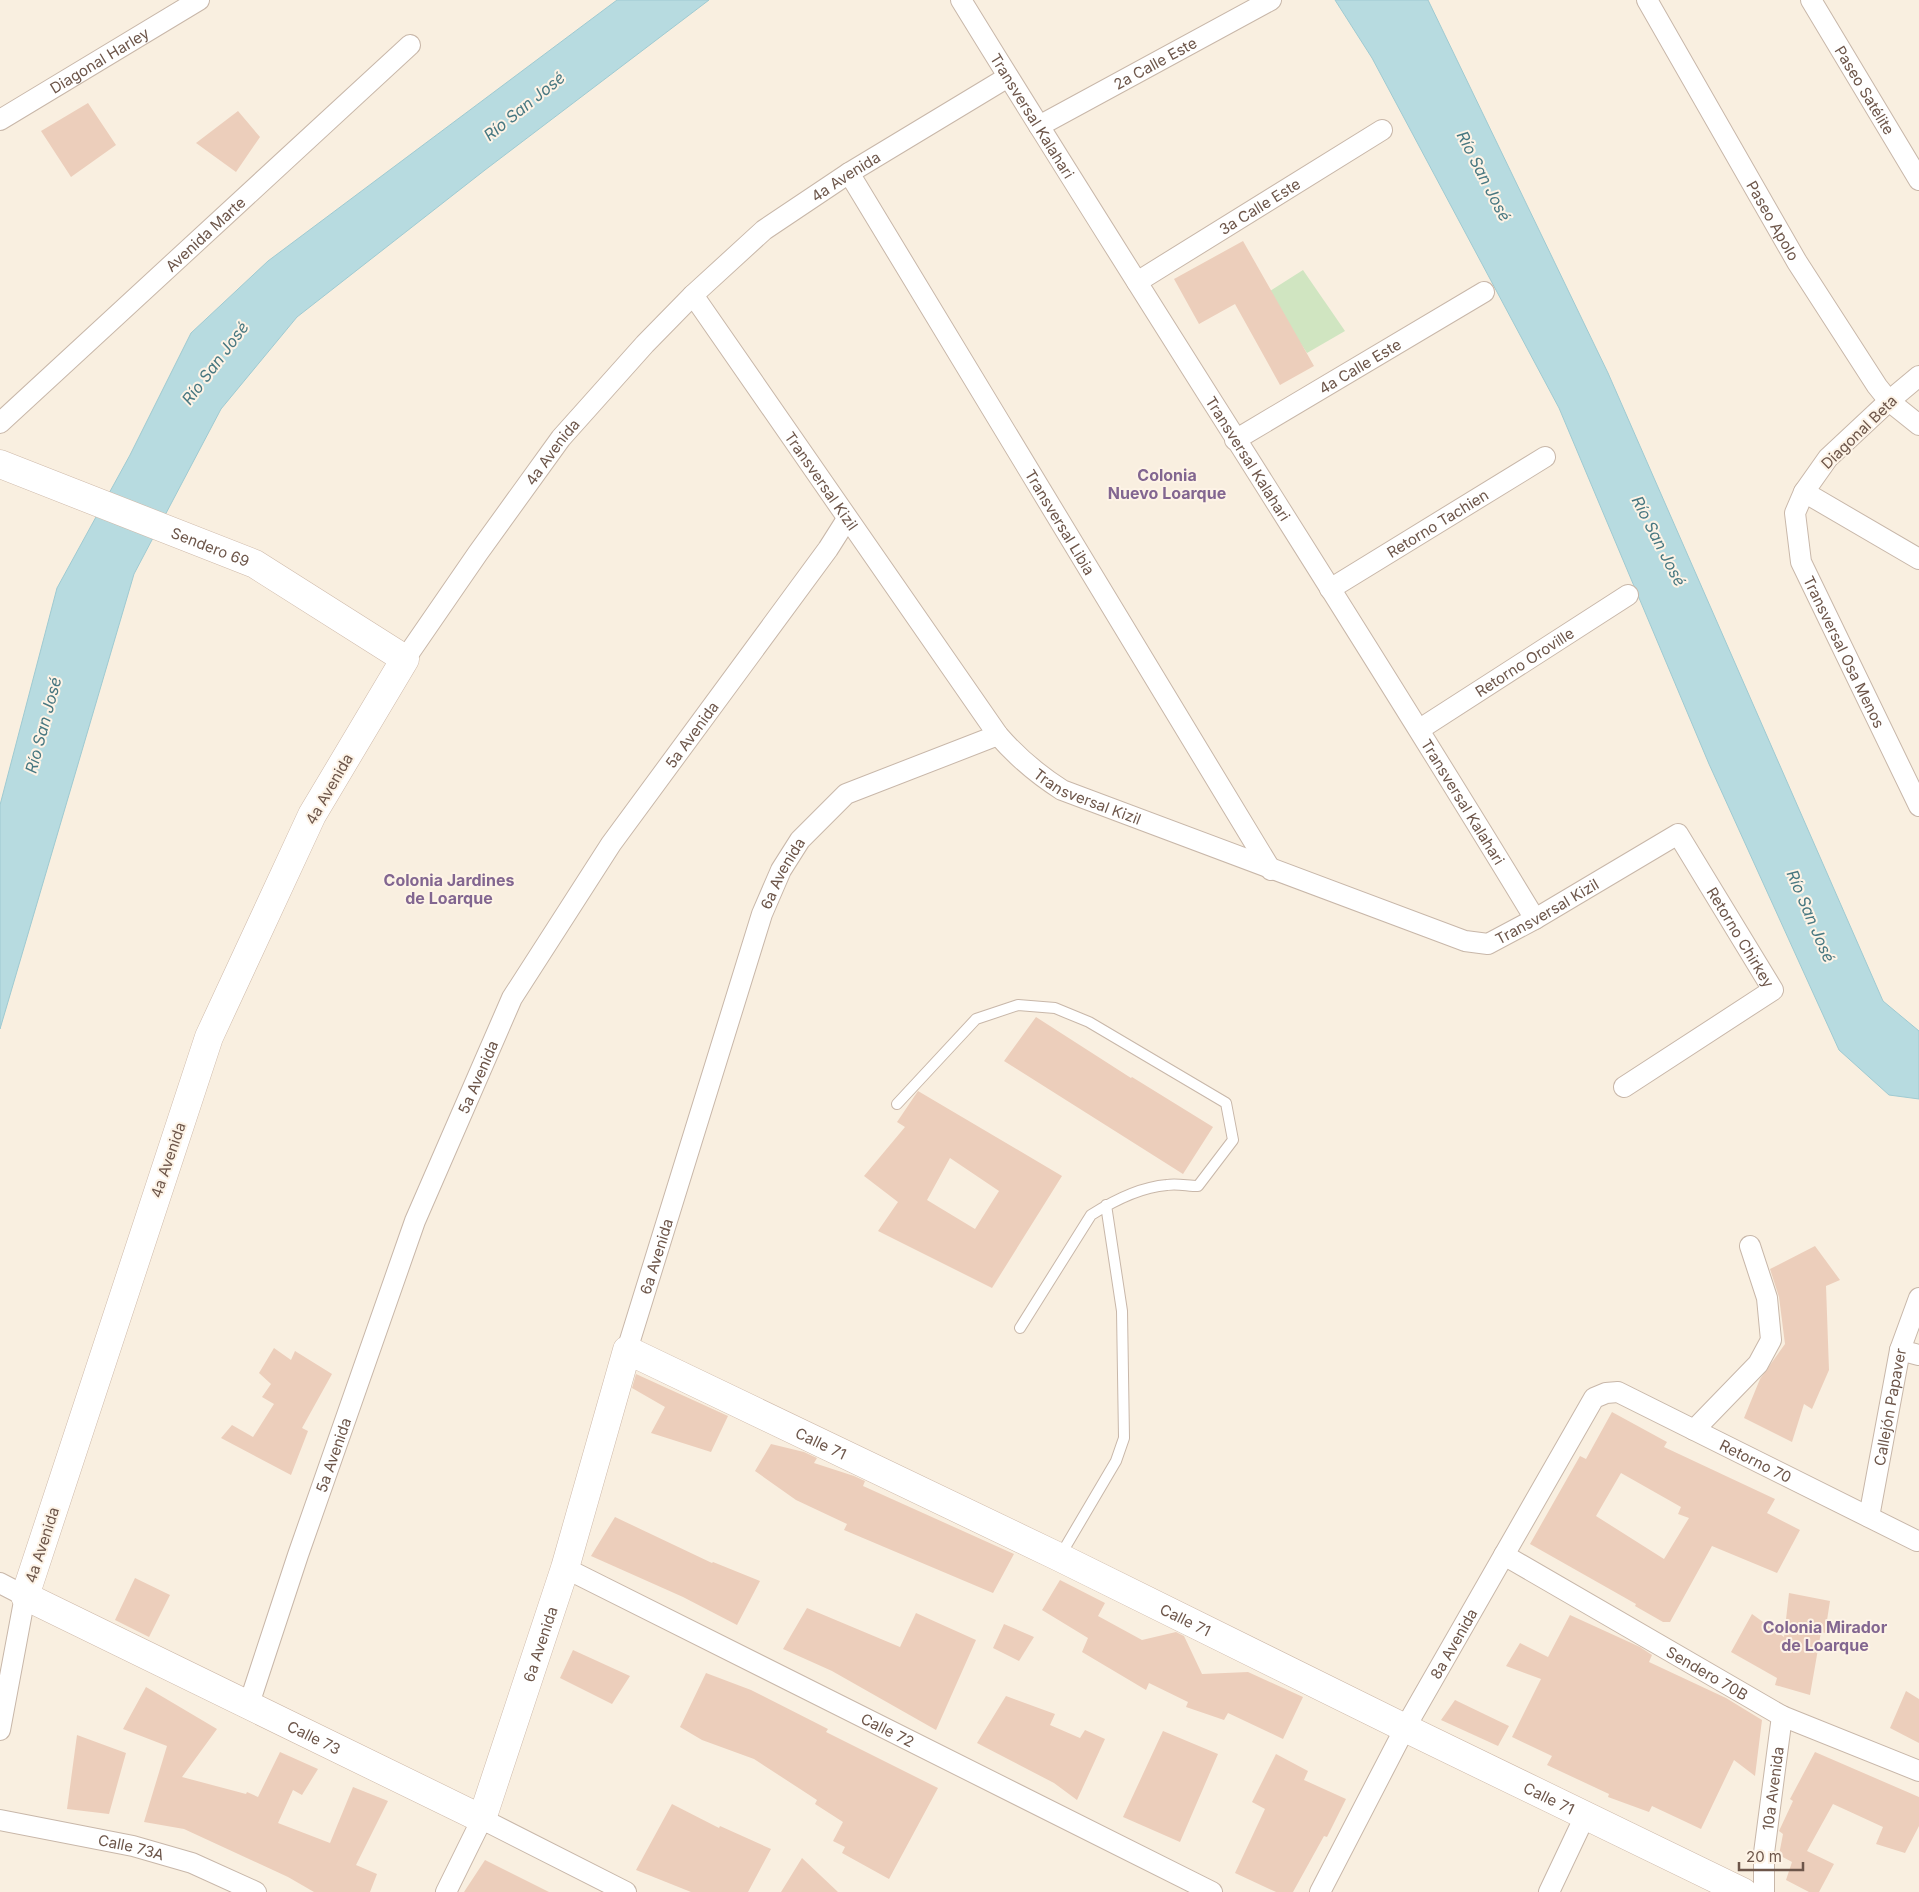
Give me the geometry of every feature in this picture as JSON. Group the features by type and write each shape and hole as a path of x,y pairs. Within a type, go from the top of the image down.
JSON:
{"street":[{"name":"Diagonal Harley","path":"0,120 199,0"},
{"name":"Transversal Kalahari","path":"961,0 1235,440 1420,729 1535,919"},
{"name":"2a Calle Este","path":"1039,126 1271,0"},
{"name":"Paseo Apolo","path":"1647,0 1797,262 1877,386 1889,401 1919,425"},
{"name":"Paseo Satélite","path":"1811,0 1919,180"},
{"name":"Avenida Marte","path":"0,423 410,45"},
{"name":"4a Avenida","path":"0,1730 25,1596 209,1037 312,815 405,659 561,438 645,344 693,295 764,230 849,173 1008,77"},
{"name":"3a Calle Este","path":"1137,282 1382,130"},
{"name":"Transversal Libia","path":"849,173 1271,870"},
{"name":"4a Calle Este","path":"1235,440 1484,292"},
{"name":"Transversal Kizil","path":"693,295 998,735 1028,766 1062,790 1271,870 1465,941 1488,944 1535,919 1678,834"},
{"name":"Diagonal Beta","path":"1804,492 1828,458 1889,401 1919,376"},
{"name":"Retorno Tachien","path":"1330,589 1544,457"},
{"name":"Sendero 69","path":"1,464 255,564 405,659"},
{"path":"1804,492 1919,559"},
{"name":"Transversal Osa Menos","path":"1804,492 1795,513 1801,562 1915,781 1919,806"},
{"name":"5a Avenida","path":"248,1707 298,1555 415,1221 512,998 611,844 828,549 847,519"},
{"name":"Retorno Oroville","path":"1420,729 1628,595"},
{"name":"6a Avenida","path":"446,1892 482,1819 565,1568 627,1350 762,914 781,870 800,840 846,794 998,735"},
{"name":"Retorno Chirkey","path":"1624,1087 1773,990 1678,834"},
{"path":"1694,1430 1758,1364 1771,1340 1767,1298 1750,1246"},
{"name":"Callejón Papaver","path":"1868,1516 1909,1352 1919,1298"},
{"name":"Calle 71","path":"627,1350 1059,1557 1743,1892"},
{"name":"Retorno 70","path":"1594,1398 1606,1393 1618,1392 1917,1540"},
{"name":"8a Avenida","path":"1320,1892 1405,1728 1594,1398"},
{"name":"Sendero 70B","path":"1504,1555 1782,1716 1919,1771"},
{"name":"Calle 72","path":"565,1568 1212,1892"},
{"name":"Calle 73","path":"0,1583 248,1707 482,1819 626,1892"},
{"name":"10a Avenida","path":"1764,1892 1764,1853 1782,1716"},
{"path":"1549,1892 1585,1816"},
{"name":"Calle 73A","path":"0,1820 133,1846 192,1863 256,1892"}],"lane":[{"path":"897,1104 976,1019 1018,1005 1055,1008 1089,1022 1226,1103 1233,1140 1198,1186 1167,1184 1140,1191 1106,1205 1091,1215 1020,1328"},
{"path":"1059,1557 1116,1461 1124,1438 1122,1311 1106,1205"}],"green space":[{"path":"1303,270 1345,331 1307,353 1267,293"}],"water":[{"name":"Río San José","path":"617,0 709,0 485,170 297,317 221,409 134,574 0,1029 0,805 57,588 130,455 191,333 268,261"},
{"name":"Río San José","path":"1335,0 1428,0 1608,373 1883,1001 1919,1031 1919,1099 1889,1095 1839,1050 1709,764 1559,408 1372,58"}],"building":[{"path":"88,103 116,145 71,177 41,131"},
{"path":"238,111 260,137 236,172 196,143"},
{"path":"1243,241 1314,366 1280,385 1235,304 1199,324 1174,279"},
{"path":"1036,1017 1131,1078 1213,1127 1183,1174 1004,1061"},
{"path":"918,1091 1062,1176 992,1288 878,1231 898,1202 864,1176 905,1127 897,1122","holes":["950,1158 999,1191 975,1229 927,1200"]},
{"path":"1815,1246 1840,1280 1826,1286 1829,1370 1812,1409 1804,1404 1792,1442 1744,1418 1760,1379 1785,1344 1779,1297 1770,1269"},
{"path":"274,1348 291,1360 295,1351 332,1374 302,1428 308,1431 291,1475 221,1438 232,1425 253,1437 274,1404 262,1397 271,1384 259,1373"},
{"path":"636,1374 728,1416 711,1452 651,1433 665,1407 632,1388"},
{"path":"1612,1412 1667,1442 1664,1447 1775,1499 1767,1513 1800,1530 1777,1573 1712,1546 1670,1622 1663,1622 1635,1606 1636,1604 1530,1544 1580,1456 1586,1459","holes":["1621,1473 1681,1507 1678,1514 1689,1518 1664,1559 1596,1516"]},
{"path":"771,1444 804,1452 817,1458 814,1463 865,1481 863,1486 1014,1554 993,1593 844,1530 847,1524 796,1500 755,1471"},
{"path":"615,1517 712,1563 760,1581 737,1625 683,1597 591,1556"},
{"path":"135,1578 170,1595 149,1637 115,1620"},
{"path":"1060,1580 1105,1603 1098,1616 1142,1640 1176,1632 1184,1636 1202,1674 1248,1672 1303,1697 1283,1739 1228,1713 1224,1720 1186,1707 1188,1702 1149,1683 1146,1690 1082,1652 1088,1638 1042,1610"},
{"path":"1789,1593 1830,1601 1825,1633 1821,1632 1810,1695 1775,1685 1777,1678 1731,1652 1752,1614 1784,1637"},
{"path":"807,1608 900,1647 916,1613 976,1640 936,1730 832,1671 783,1649"},
{"path":"1570,1615 1640,1647 1652,1655 1649,1662 1726,1698 1762,1720 1755,1776 1734,1760 1701,1829 1652,1806 1649,1812 1608,1797 1609,1794 1547,1765 1552,1756 1512,1737 1541,1679 1506,1666 1520,1643 1548,1657"},
{"path":"1004,1624 1034,1637 1019,1661 993,1648"},
{"path":"573,1650 630,1676 612,1704 560,1678"},
{"path":"706,1673 751,1690 828,1729 826,1732 938,1788 889,1879 842,1853 845,1847 833,1841 843,1822 815,1804 817,1800 754,1759 702,1740 680,1727"},
{"path":"146,1687 217,1729 182,1777 246,1794 247,1792 258,1797 280,1752 318,1769 302,1795 293,1790 278,1823 330,1843 353,1787 388,1801 356,1865 377,1874 370,1892 314,1892 288,1877 184,1829 144,1822 167,1746 123,1729"},
{"path":"1906,1691 1919,1699 1919,1743 1890,1728"},
{"path":"1006,1696 1055,1714 1050,1725 1080,1738 1085,1730 1105,1739 1077,1800 1054,1783 977,1743"},
{"path":"1455,1700 1509,1726 1498,1746 1441,1720"},
{"path":"1163,1731 1218,1754 1180,1842 1123,1817"},
{"path":"77,1735 126,1753 109,1814 67,1809"},
{"path":"1815,1752 1919,1797 1919,1826 1905,1853 1876,1844 1883,1827 1833,1804 1807,1851 1834,1864 1819,1892 1809,1892 1786,1880 1792,1862 1779,1855 1783,1834 1779,1831 1793,1801 1790,1799"},
{"path":"1276,1754 1308,1771 1304,1780 1346,1799 1327,1837 1324,1836 1293,1892 1276,1892 1235,1873 1265,1809 1252,1802"},
{"path":"672,1804 719,1828 720,1826 771,1849 748,1892 691,1892 636,1870"},
{"path":"802,1858 838,1892 781,1892"},
{"path":"485,1860 549,1892 464,1892"}],"district":[{"name":"Colonia Nuevo Loarque","path":"1167,484"},
{"name":"Colonia Jardines de Loarque","path":"449,889"},
{"name":"Colonia Mirador de Loarque","path":"1825,1636"}]}
